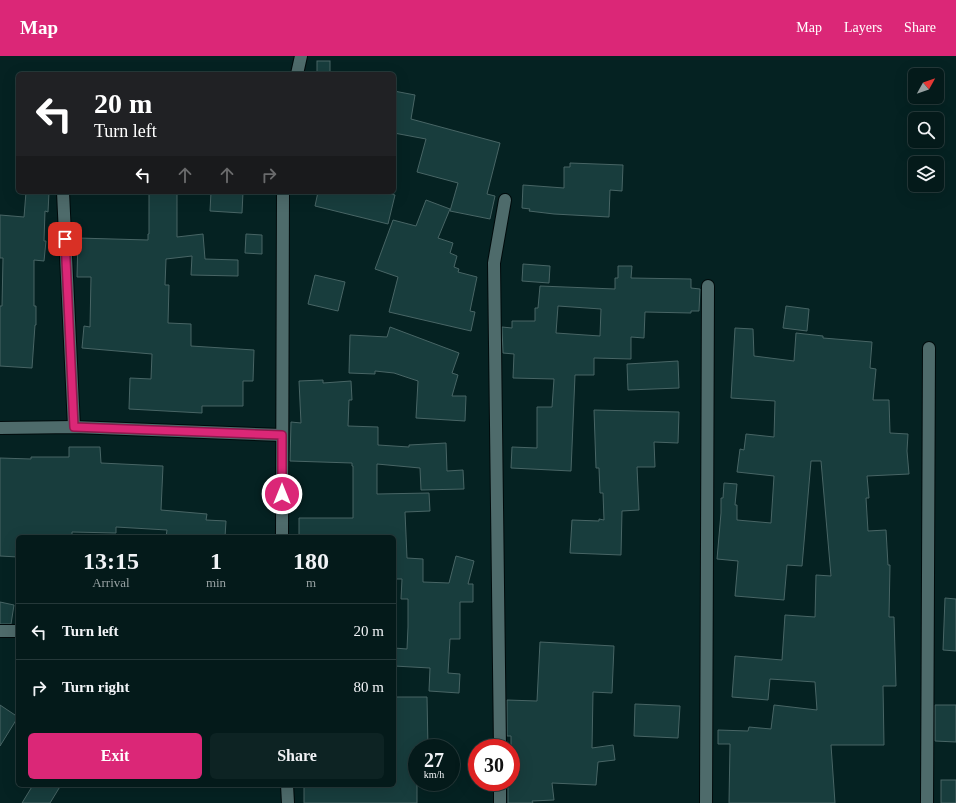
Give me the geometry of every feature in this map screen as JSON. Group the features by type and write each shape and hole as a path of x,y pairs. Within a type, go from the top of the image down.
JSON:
{"street":[{"path":"297,72 301,56"},
{"path":"63,194 74,427"},
{"path":"282,535 283,194"},
{"path":"500,739 494,263 505,200"},
{"path":"706,803 708,286"},
{"path":"927,803 929,348"},
{"path":"0,428 74,427 282,435"},
{"path":"0,631 16,631"},
{"path":"287,787 288,803"},
{"path":"500,791 500,803"}],"building":[{"path":"317,61 330,61 330,72 317,72"},
{"path":"396,91 415,95 411,119 500,143 487,194 495,196 490,219 450,211 458,183 417,172 426,139 396,133"},
{"path":"570,163 623,165 622,191 610,190 609,217 554,214 529,211 530,209 522,208 523,185 564,188 564,167 570,167"},
{"path":"26,194 49,194 48,212 45,211 44,241 46,241 44,261 34,260 34,306 36,306 36,325 32,368 0,366 0,306 2,306 3,258 0,258 0,215 24,217"},
{"path":"149,194 177,194 177,237 203,234 205,259 238,260 238,276 191,275 192,256 166,259 165,285 169,285 168,323 191,324 191,346 254,350 253,381 243,381 243,406 202,406 202,413 129,409 130,378 151,379 152,354 82,348 84,326 90,327 91,277 77,277 78,238 148,240"},
{"path":"211,194 243,194 242,213 210,211"},
{"path":"318,194 395,195 388,224 315,206"},
{"path":"426,200 450,209 438,238 453,243 450,253 457,256 454,267 459,269 458,272 477,277 470,311 475,312 471,331 389,312 398,277 375,269 393,220 416,226"},
{"path":"246,234 262,235 262,254 245,253"},
{"path":"523,264 550,266 549,283 522,281"},
{"path":"618,266 632,266 631,278 691,279 691,288 700,289 699,311 691,311 691,313 645,312 644,338 631,337 631,359 594,358 594,375 575,375 571,471 511,468 512,447 537,448 537,407 552,407 554,379 513,378 514,354 503,353 502,327 512,328 512,321 535,321 535,308 538,308 540,286 615,289 615,278 618,278","holes":["558,306 601,309 600,336 556,333"]},
{"path":"315,275 345,282 338,311 308,304"},
{"path":"786,306 809,309 807,331 783,328"},
{"path":"390,327 459,353 452,373 458,375 452,396 466,396 465,421 416,418 418,381 394,373 375,371 375,374 349,373 350,335 387,337"},
{"path":"735,328 753,329 754,356 794,361 796,333 823,336 823,338 872,342 870,368 876,369 873,400 889,400 890,433 908,434 907,451 909,474 867,476 869,498 866,498 868,531 886,530 888,565 890,565 889,617 894,617 896,686 883,686 884,745 831,745 835,803 729,803 730,744 718,744 718,730 748,731 749,727 771,729 774,705 817,710 815,682 770,679 768,700 732,697 735,656 782,660 785,615 815,617 816,575 831,576 821,461 811,461 802,566 787,565 784,600 735,596 738,561 717,559 721,498 723,498 724,483 737,484 735,505 737,505 737,520 771,523 774,476 737,472 740,449 744,450 746,434 774,437 775,401 731,398"},
{"path":"678,361 679,388 628,390 627,364"},
{"path":"323,380 323,383 351,381 352,400 349,400 348,426 378,427 378,445 409,447 409,445 446,443 447,471 463,470 464,489 421,490 420,468 377,464 377,494 429,493 430,511 405,512 407,558 423,559 423,582 449,583 456,556 474,561 468,584 473,584 473,602 460,602 460,639 450,639 448,673 460,674 459,693 429,691 430,668 396,666 396,648 407,649 408,599 401,599 402,579 396,579 396,535 299,535 299,518 353,518 353,466 352,463 290,461 291,422 301,423 299,381"},
{"path":"594,410 679,412 678,443 654,442 655,467 637,467 639,510 622,511 621,555 570,553 572,520 604,520 603,493 600,493 599,468 596,468"},
{"path":"69,447 100,447 101,463 163,466 161,510 207,514 206,520 226,521 225,535 166,535 167,530 116,527 116,533 72,532 72,535 16,535 16,557 0,556 0,458 31,459 31,457 69,457"},
{"path":"945,598 956,599 956,651 943,650"},
{"path":"0,602 14,605 11,624 0,624"},
{"path":"540,642 614,646 612,693 593,692 592,748 613,745 615,760 598,762 596,785 552,783 554,800 532,801 533,803 508,803 508,791 520,791 520,739 511,739 511,736 507,736 507,700 537,701"},
{"path":"396,697 427,697 428,739 408,739 408,791 417,791 417,803 304,803 304,787 396,787"},
{"path":"635,704 680,706 678,738 634,736"},
{"path":"0,705 16,716 16,720 0,746"},
{"path":"935,705 956,705 956,742 935,741"},
{"path":"941,780 956,780 956,803 941,803"},
{"path":"32,787 60,787 50,803 22,803"}],"route":[{"path":"65,239 74,427 282,435 282,494"}]}
